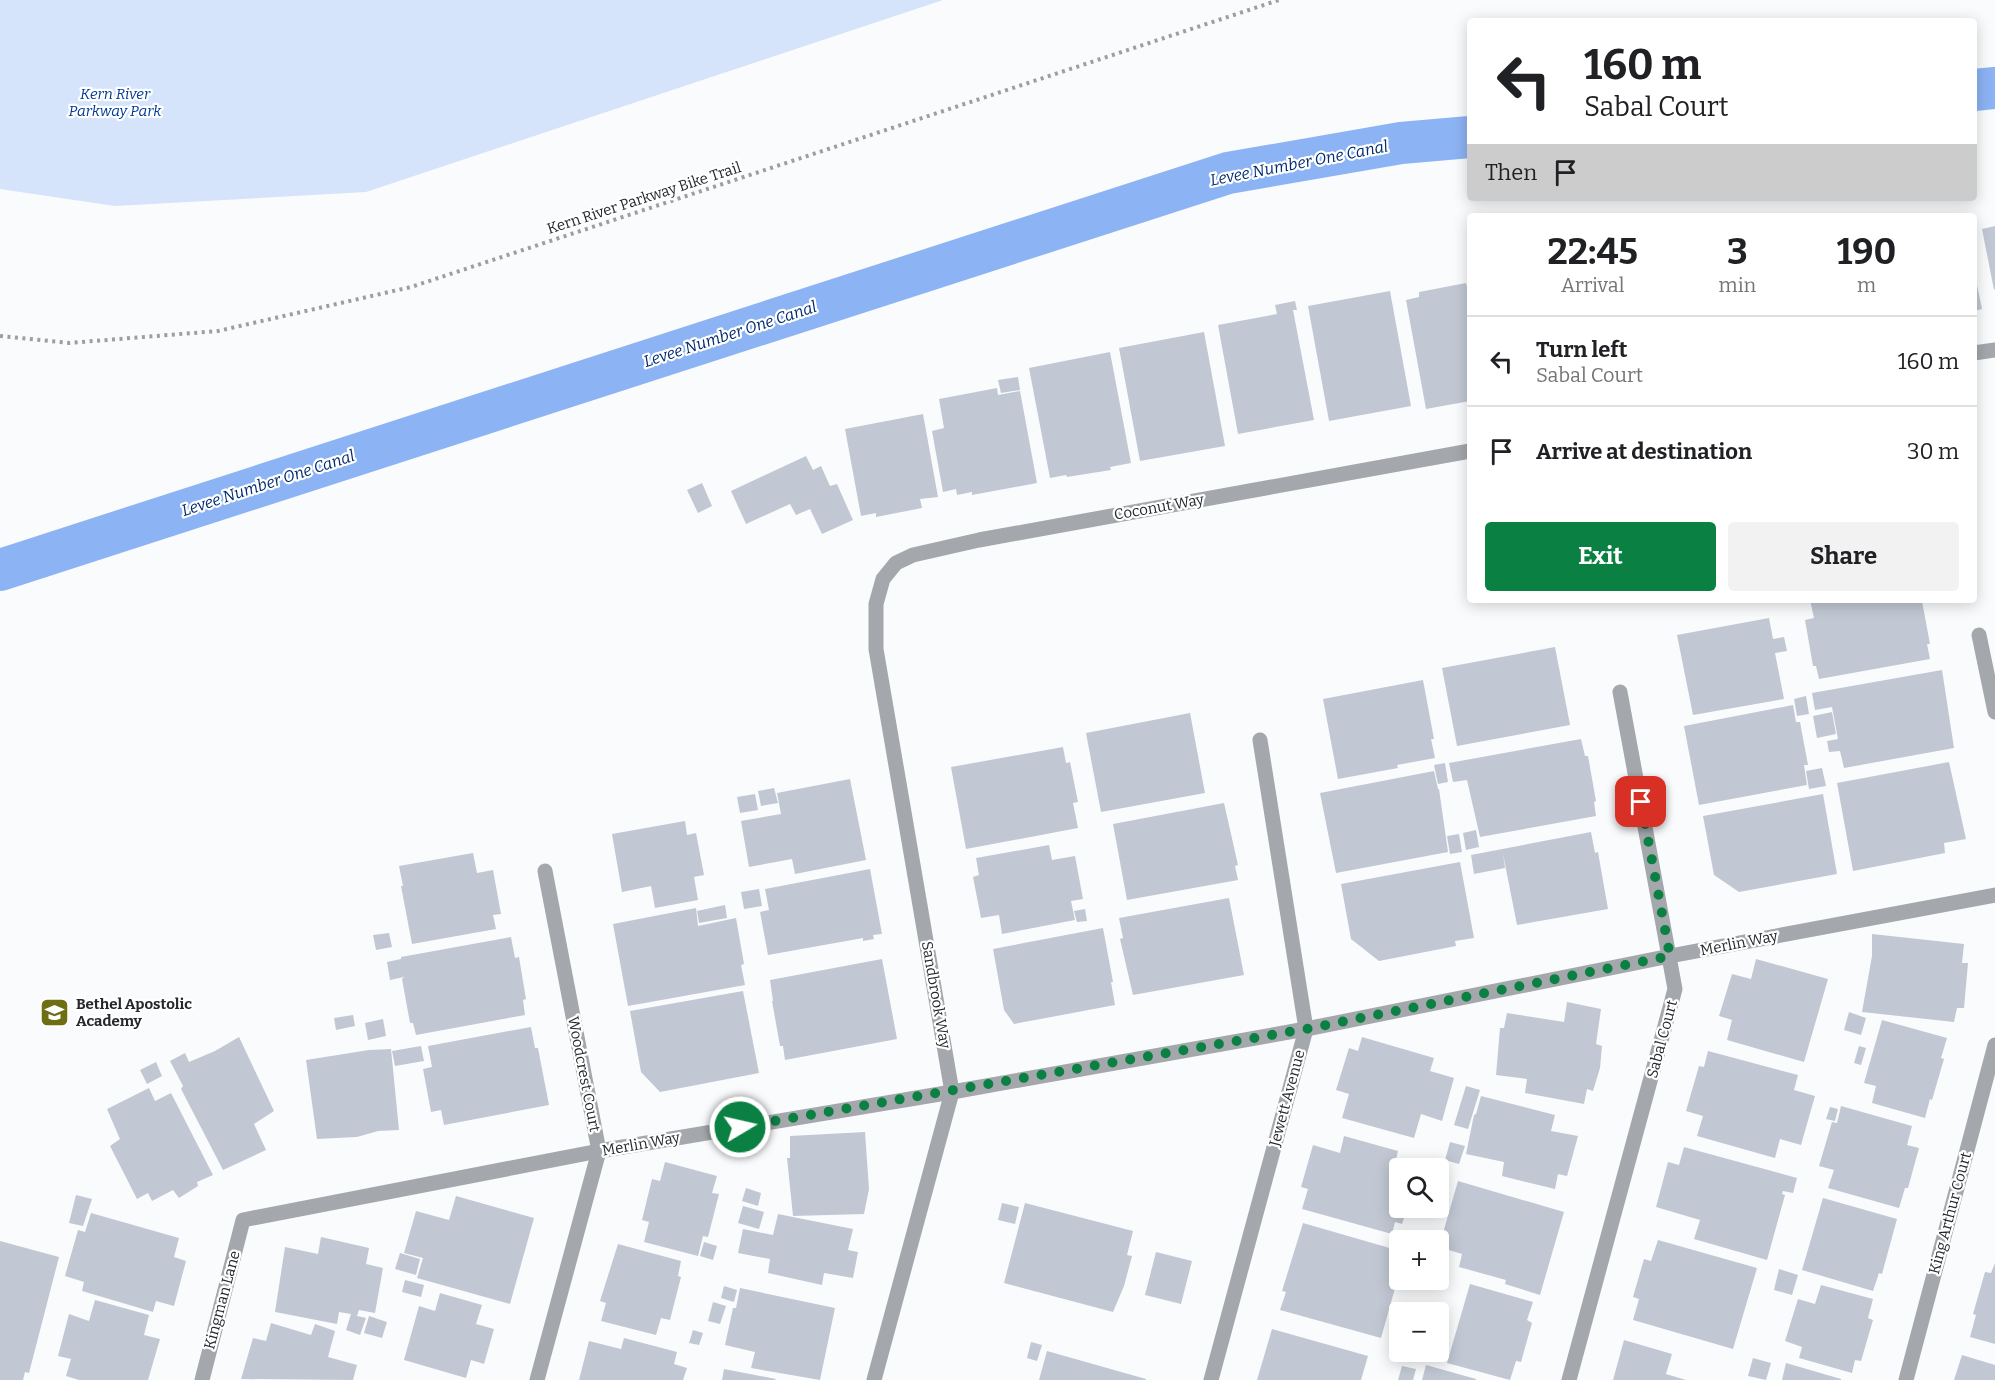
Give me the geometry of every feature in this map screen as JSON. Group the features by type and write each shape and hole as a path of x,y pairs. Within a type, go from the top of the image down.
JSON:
{"street":[{"path":"1977,353 1995,350"},
{"name":"Coconut Way","path":"876,604 884,579 896,563 913,555 979,540 1467,452"},
{"name":"Sandbrook Way","path":"874,1380 952,1092 876,649 876,604"},
{"path":"1979,635 1995,712"},
{"name":"Sabal Court","path":"1569,1380 1675,989 1620,692"},
{"name":"Jewett Avenue","path":"1211,1380 1306,1029 1260,740"},
{"name":"Woodcrest Court","path":"537,1380 599,1151 545,871"},
{"name":"Merlin Way","path":"243,1220 599,1151 952,1092 1306,1029 1670,956 1995,895"},
{"name":"King Arthur Court","path":"1906,1380 1995,1046"},
{"name":"Kingman Lane","path":"202,1380 243,1220"}],"path":[{"name":"Kern River Parkway Bike Trail","path":"0,336 69,343 218,331 411,287 1279,0"}],"green space":[{"name":"Kern River Parkway Park","path":"0,0 943,0 366,192 115,206 0,189"}],"building":[{"path":"1995,226 1995,289 1994,290 1982,229"},
{"path":"1466,283 1467,402 1426,409 1406,300 1419,297 1419,292"},
{"path":"1977,285 1982,309 1977,310"},
{"path":"1390,291 1411,406 1329,421 1308,306"},
{"path":"1295,301 1297,310 1293,310 1314,420 1238,434 1218,325 1277,314 1275,305"},
{"path":"1204,332 1225,446 1140,461 1119,348"},
{"path":"1110,352 1131,463 1110,467 1111,470 1050,478 1029,368"},
{"path":"1018,377 1020,390 1001,393 998,380"},
{"path":"997,388 998,395 1020,391 1037,483 972,495 972,492 957,495 956,489 943,492 932,431 944,428 939,399"},
{"path":"923,414 938,497 920,499 922,508 876,517 876,513 861,516 845,429"},
{"path":"806,456 813,470 821,466 830,486 837,484 853,520 822,534 810,509 796,515 790,504 746,524 731,491"},
{"path":"702,483 712,506 698,513 687,490"},
{"path":"1811,603 1922,603 1930,644 1927,644 1930,659 1819,679 1816,666 1813,666 1805,620 1814,618"},
{"path":"1769,618 1773,639 1784,637 1787,651 1775,653 1784,699 1693,715 1677,635"},
{"path":"1555,647 1570,725 1457,746 1442,668"},
{"path":"1942,670 1954,748 1844,768 1840,751 1829,752 1827,741 1838,739 1832,707 1815,710 1812,693"},
{"path":"1423,680 1434,739 1431,739 1435,758 1397,765 1398,768 1338,779 1323,699"},
{"path":"1806,696 1809,714 1797,716 1794,699"},
{"path":"1793,705 1796,722 1800,722 1808,765 1804,765 1807,785 1699,805 1684,726"},
{"path":"1832,712 1836,734 1817,738 1813,716"},
{"path":"1190,713 1205,793 1101,812 1086,733"},
{"path":"1581,739 1585,756 1588,756 1596,801 1594,802 1596,816 1480,837 1467,780 1453,782 1449,763"},
{"path":"1063,747 1066,763 1070,762 1078,802 1073,803 1078,828 966,849 951,767"},
{"path":"1949,762 1966,839 1944,843 1945,853 1853,871 1837,783"},
{"path":"1445,763 1448,782 1438,784 1434,765"},
{"path":"1822,768 1826,786 1809,789 1806,771"},
{"path":"1434,771 1439,789 1448,852 1336,873 1320,793"},
{"path":"850,779 866,860 795,874 792,859 749,867 741,821 781,814 777,793"},
{"path":"774,788 778,803 761,806 758,791"},
{"path":"755,794 758,810 740,813 737,797"},
{"path":"1823,794 1837,874 1739,892 1714,875 1703,816"},
{"path":"1224,803 1238,865 1235,866 1238,880 1127,900 1113,824"},
{"path":"685,821 687,835 696,833 704,875 694,877 698,900 655,908 651,886 622,892 612,834"},
{"path":"1476,830 1479,847 1466,850 1463,833"},
{"path":"1591,832 1595,853 1598,852 1608,909 1517,925 1503,854 1505,868 1474,874 1471,855"},
{"path":"1459,834 1462,852 1450,854 1447,836"},
{"path":"1049,845 1052,860 1075,856 1083,899 1071,901 1075,920 1002,934 999,915 981,918 973,877 979,875 976,858"},
{"path":"473,853 477,873 493,870 501,914 493,915 496,929 412,944 399,866"},
{"path":"1460,862 1474,938 1455,941 1456,946 1379,961 1351,939 1341,884"},
{"path":"870,869 882,934 873,935 874,939 863,941 863,938 768,955 760,912 769,910 765,889"},
{"path":"759,889 762,906 744,909 741,892"},
{"path":"1229,898 1244,975 1133,995 1120,939 1123,938 1119,918"},
{"path":"725,905 727,918 699,923 697,911"},
{"path":"696,908 698,926 736,918 744,964 741,965 745,985 628,1006 613,924"},
{"path":"1085,909 1087,921 1077,922 1074,911"},
{"path":"1103,928 1115,1005 1014,1024 1004,1010 993,949"},
{"path":"389,933 392,947 376,950 373,935"},
{"path":"1872,934 1964,944 1962,963 1968,963 1964,1008 1957,1008 1954,1022 1862,1012 1872,956"},
{"path":"511,937 515,958 519,957 526,999 523,1000 525,1015 416,1035 413,1023 410,1023 402,979 404,977 390,980 387,962 401,959 401,957"},
{"path":"882,959 897,1039 785,1060 783,1046 780,1046 770,980"},
{"path":"1756,959 1828,979 1804,1062 1727,1040 1732,1020 1719,1016 1732,974 1751,979"},
{"path":"743,991 759,1073 660,1092 641,1072 630,1011"},
{"path":"1567,1002 1601,1009 1596,1044 1602,1046 1600,1068 1593,1091 1587,1089 1584,1104 1525,1093 1527,1079 1496,1075 1500,1028 1504,1028 1507,1013 1564,1022"},
{"path":"1849,1012 1866,1018 1861,1035 1844,1030"},
{"path":"353,1015 355,1026 336,1030 334,1018"},
{"path":"383,1019 386,1036 368,1040 365,1023"},
{"path":"1882,1020 1947,1038 1941,1058 1944,1059 1925,1118 1872,1103 1876,1086 1864,1083"},
{"path":"531,1027 535,1048 538,1048 549,1105 444,1125 441,1110 431,1112 423,1069 432,1067 428,1046"},
{"path":"239,1037 274,1111 254,1124 266,1150 223,1170 181,1089 183,1086 170,1061 185,1053 189,1062"},
{"path":"1362,1037 1434,1058 1430,1071 1454,1078 1442,1121 1421,1114 1414,1138 1342,1118 1349,1094 1336,1090 1349,1048 1358,1051"},
{"path":"421,1046 424,1061 395,1066 392,1051"},
{"path":"1859,1046 1866,1048 1861,1065 1854,1063"},
{"path":"391,1049 399,1130 378,1131 357,1137 317,1139 306,1060 369,1050"},
{"path":"1708,1051 1798,1075 1794,1090 1815,1096 1801,1145 1780,1139 1775,1158 1697,1136 1703,1116 1686,1111 1699,1066 1704,1067"},
{"path":"156,1062 162,1076 147,1084 140,1070"},
{"path":"1466,1086 1480,1090 1468,1129 1454,1125"},
{"path":"149,1088 155,1101 171,1093 213,1175 197,1182 198,1186 179,1198 173,1190 152,1201 148,1193 137,1199 110,1146 120,1139 107,1109"},
{"path":"1481,1096 1555,1115 1551,1131 1578,1136 1567,1176 1558,1174 1555,1189 1502,1176 1504,1162 1466,1154 1474,1115"},
{"path":"1841,1106 1912,1126 1907,1145 1919,1148 1908,1188 1905,1188 1899,1208 1828,1188 1834,1170 1819,1166 1832,1122 1837,1123"},
{"path":"1830,1107 1838,1109 1835,1121 1826,1119"},
{"path":"865,1132 869,1189 864,1214 793,1216 787,1158 790,1158 790,1136"},
{"path":"1344,1136 1398,1151 1396,1158 1389,1158 1389,1218 1404,1218 1402,1224 1395,1222 1393,1230 1389,1230 1389,1233 1302,1209 1308,1189 1301,1187 1313,1145 1340,1153"},
{"path":"1450,1142 1465,1146 1459,1164 1446,1158"},
{"path":"1684,1147 1797,1178 1793,1193 1783,1191 1782,1194 1785,1195 1767,1260 1694,1239 1700,1220 1656,1207 1668,1162 1679,1165"},
{"path":"665,1162 717,1176 712,1193 719,1194 708,1237 703,1236 698,1256 644,1242 649,1222 642,1220 652,1179 660,1181"},
{"path":"1458,1181 1564,1212 1540,1295 1505,1284 1506,1280 1459,1267 1462,1254 1449,1250 1449,1230 1444,1230"},
{"path":"746,1188 761,1193 758,1206 742,1201"},
{"path":"76,1195 92,1199 83,1226 69,1223"},
{"path":"456,1196 534,1218 510,1304 417,1278 423,1258 404,1253 416,1211 449,1220"},
{"path":"1823,1198 1897,1219 1882,1274 1879,1273 1873,1291 1802,1270"},
{"path":"1002,1203 1019,1207 1015,1224 998,1220"},
{"path":"1025,1203 1133,1231 1127,1255 1132,1256 1124,1286 1113,1312 1004,1283"},
{"path":"743,1206 764,1212 759,1229 738,1223"},
{"path":"91,1213 179,1238 174,1257 186,1261 174,1306 156,1301 153,1312 82,1291 84,1282 65,1276 78,1230 85,1232"},
{"path":"778,1214 853,1229 848,1250 858,1252 853,1278 824,1273 822,1285 768,1273 770,1259 738,1253 743,1229 773,1235"},
{"path":"1303,1223 1389,1248 1389,1290 1394,1290 1391,1302 1389,1302 1381,1338 1280,1310 1286,1292 1282,1291"},
{"path":"321,1237 369,1248 366,1264 383,1268 375,1313 359,1310 357,1316 366,1318 360,1335 346,1330 351,1314 339,1312 337,1324 275,1312 285,1247 318,1254"},
{"path":"1658,1240 1757,1268 1733,1349 1633,1320 1639,1299 1633,1297 1644,1259 1651,1261"},
{"path":"0,1241 59,1257 29,1373 25,1372 23,1380 0,1380"},
{"path":"704,1242 717,1246 713,1260 700,1256"},
{"path":"618,1244 681,1261 678,1276 681,1277 670,1320 661,1318 656,1335 601,1321 606,1303 600,1301"},
{"path":"1156,1252 1192,1261 1181,1304 1145,1295"},
{"path":"400,1253 420,1259 416,1275 395,1269"},
{"path":"1995,1263 1995,1344 1970,1337 1976,1315 1973,1314 1985,1272 1991,1273"},
{"path":"1779,1269 1798,1275 1792,1295 1774,1290"},
{"path":"405,1280 424,1285 421,1297 402,1292"},
{"path":"1470,1284 1533,1302 1527,1320 1532,1323 1521,1362 1516,1361 1510,1380 1447,1363"},
{"path":"1821,1285 1873,1299 1868,1318 1873,1320 1861,1361 1855,1360 1852,1373 1799,1358 1802,1347 1785,1341 1798,1299 1815,1304"},
{"path":"724,1286 737,1290 734,1302 721,1298"},
{"path":"740,1288 835,1308 820,1380 751,1368 755,1352 725,1345"},
{"path":"440,1293 482,1305 476,1324 494,1329 484,1364 471,1360 466,1378 404,1360 419,1306 435,1311"},
{"path":"95,1300 149,1315 144,1335 160,1339 148,1380 79,1380 66,1376 71,1359 58,1356 69,1314 89,1321"},
{"path":"713,1302 726,1306 720,1324 708,1321"},
{"path":"369,1316 387,1322 382,1338 364,1333"},
{"path":"271,1323 311,1335 315,1324 335,1331 328,1357 357,1365 353,1380 241,1379 253,1338 266,1341"},
{"path":"1272,1329 1368,1356 1361,1380 1257,1380"},
{"path":"693,1330 703,1333 699,1345 689,1343"},
{"path":"624,1338 677,1352 674,1364 687,1368 683,1380 579,1380 589,1341 621,1349"},
{"path":"1624,1340 1672,1354 1666,1374 1686,1380 1613,1380"},
{"path":"1031,1342 1042,1345 1037,1361 1027,1358"},
{"path":"1047,1351 1146,1379 1146,1380 1039,1380"},
{"path":"1962,1355 1995,1365 1995,1380 1954,1380"},
{"path":"1753,1358 1771,1363 1766,1380 1748,1376"},
{"path":"1786,1363 1841,1379 1841,1380 1782,1380"},
{"path":"1426,1365 1476,1379 1476,1380 1422,1380"},
{"path":"1402,1366 1416,1369 1413,1380 1398,1380"},
{"path":"724,1369 776,1379 722,1380"}],"waterway":[{"name":"Levee Number One Canal","path":"1977,90 1995,88"},
{"name":"Levee Number One Canal","path":"0,570 1228,173 1401,143 1467,137"}],"place":[{"name":"Bethel Apostolic Academy","path":"55,1013"}],"route":[{"path":"740,1127 1306,1029 1670,956 1641,802"}]}
